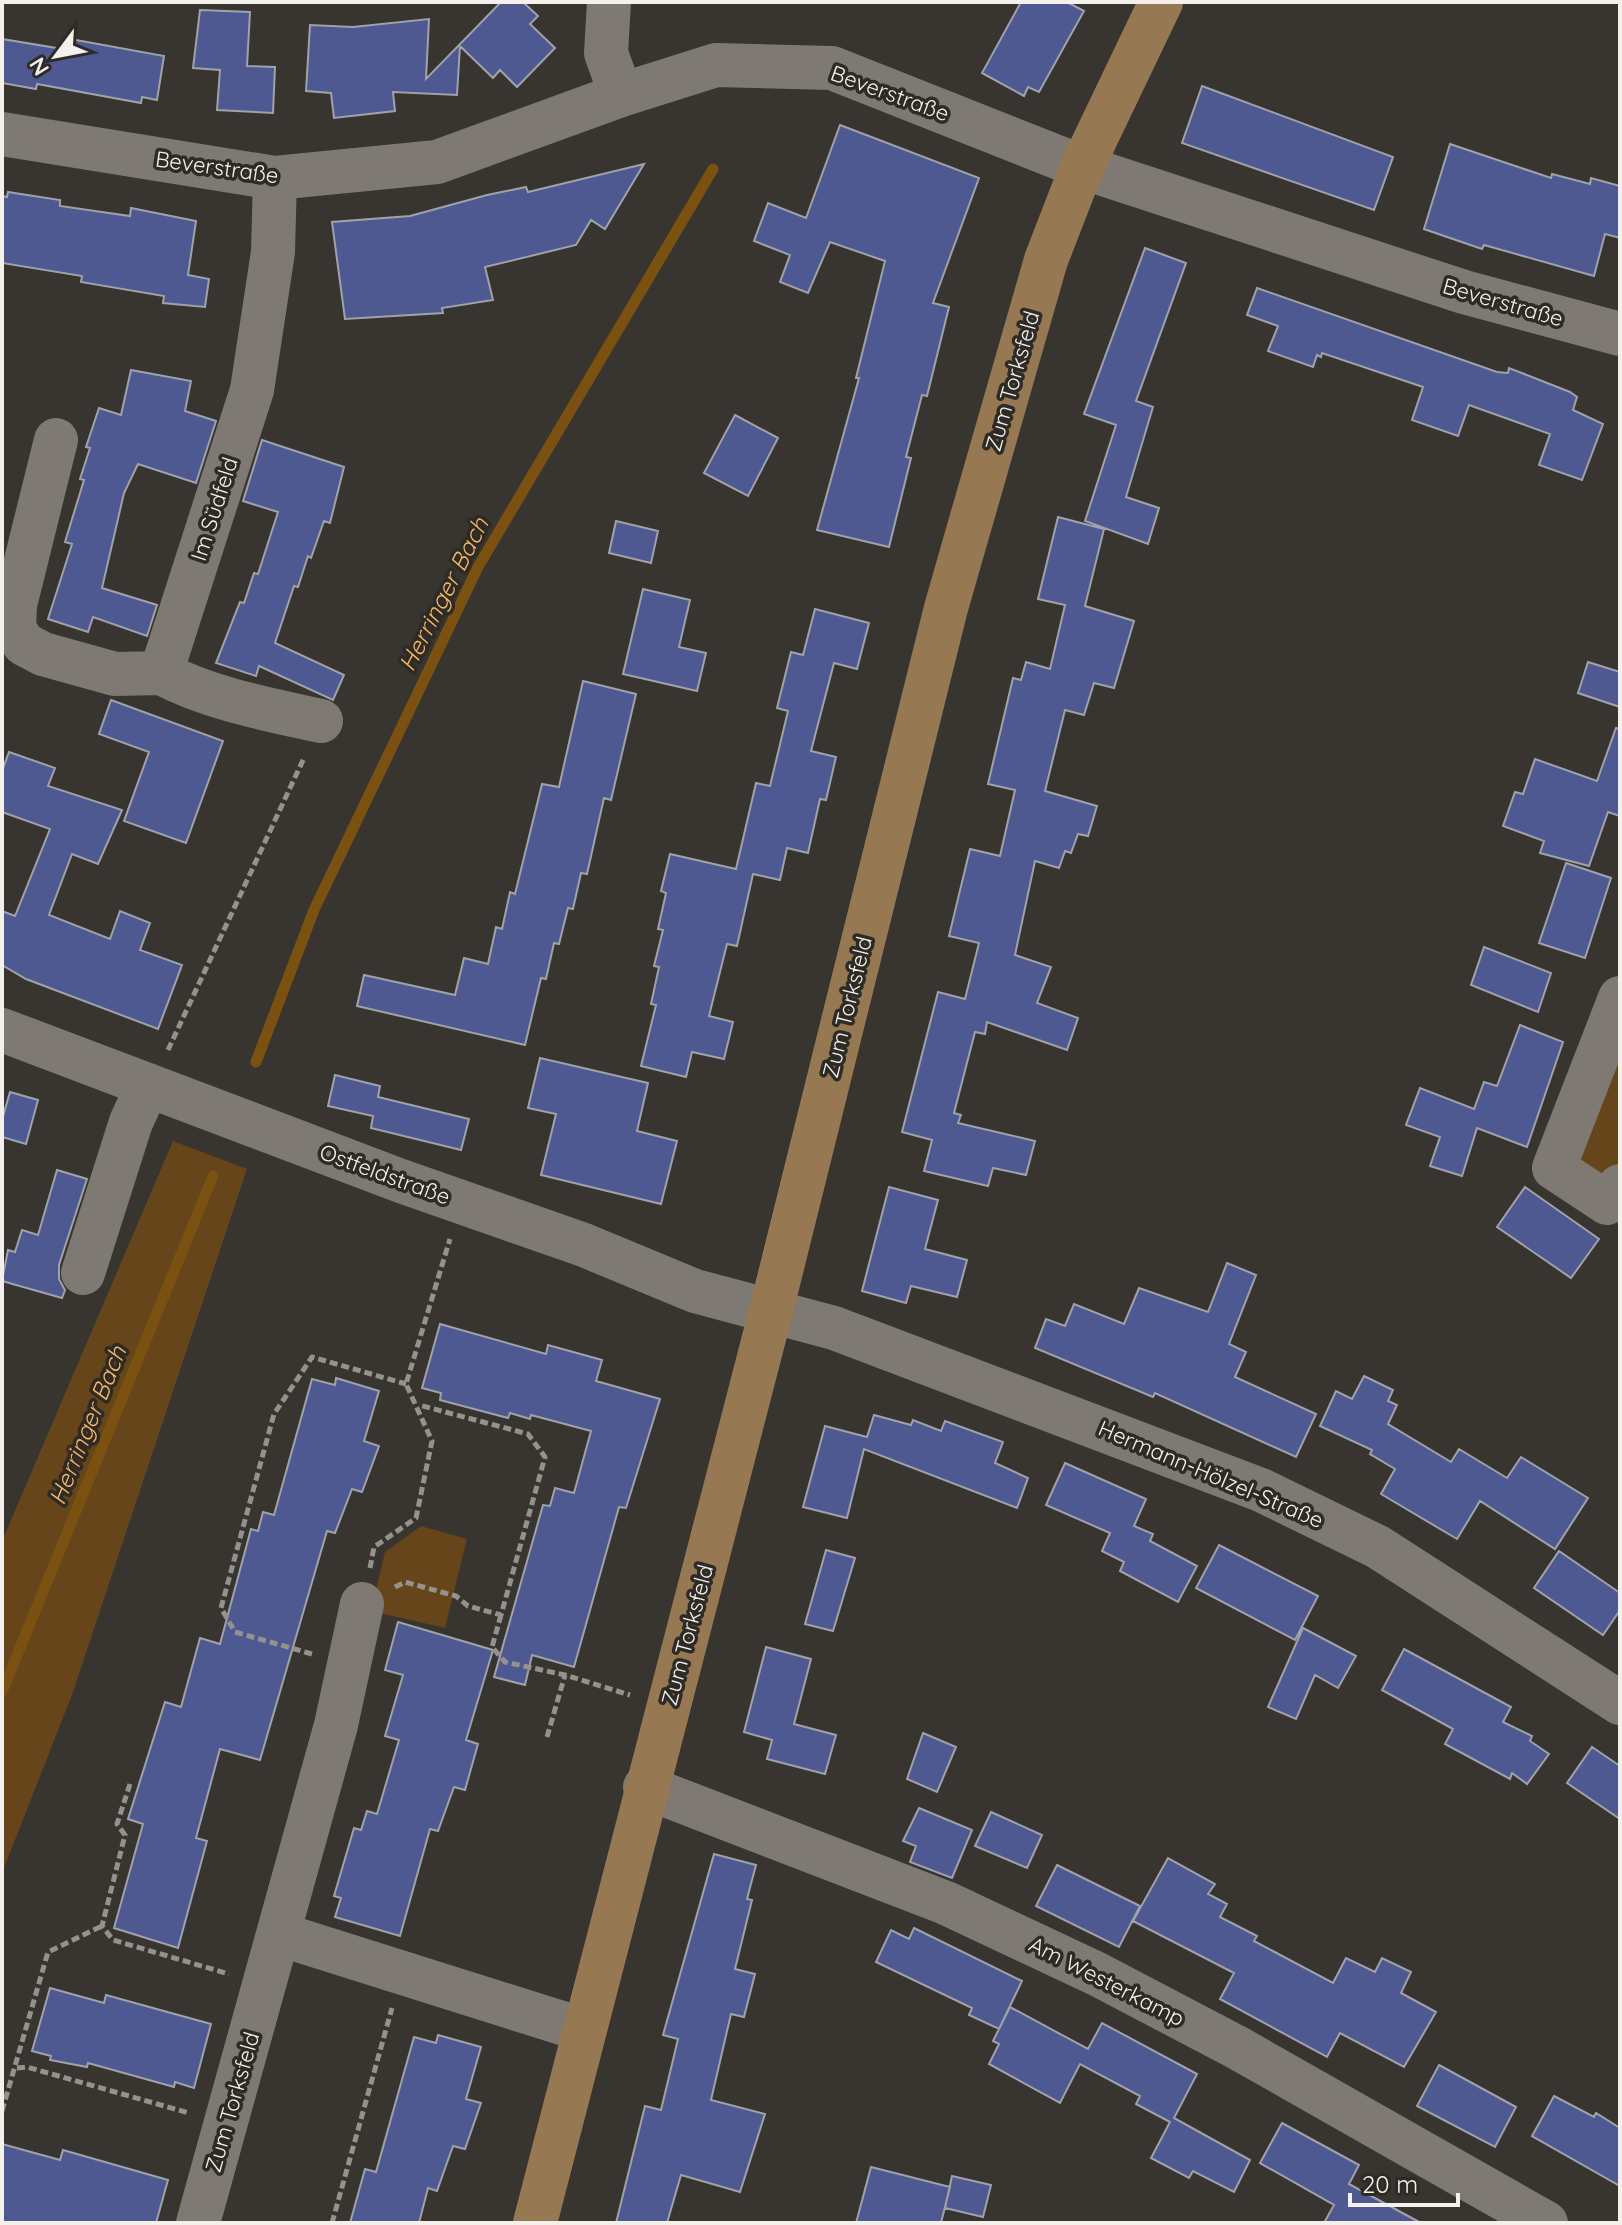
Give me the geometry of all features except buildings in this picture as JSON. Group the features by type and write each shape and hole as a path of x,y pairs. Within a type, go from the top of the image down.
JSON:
{"main road":[{"name":"Zum Torksfeld","path":"535,2223 645,1787 771,1311 946,608 1046,260 1082,167 1161,2"}],"street":[{"path":"609,2 606,53 621,95"},
{"name":"Beverstraße","path":"2,134 275,178 437,162 621,95 716,65 832,68 1082,167 1464,292 1620,334"},
{"name":"Im Südfeld","path":"161,673 252,390 273,252 275,178"},
{"path":"56,440 15,605 14,629 24,644 43,654 115,674 161,673 186,686 239,703 321,721"},
{"path":"1619,1002 1554,1168 1607,1203 1620,1186"},
{"name":"Ostfeldstraße","path":"2,1030 695,1291 771,1311"},
{"path":"83,1273 131,1122 148,1085"},
{"name":"Hermann-Hölzel-Straße","path":"771,1311 834,1328 1099,1425 1261,1490 1378,1547 1620,1703"},
{"name":"Zum Torksfeld","path":"198,2223 279,1934 364,1598"},
{"name":"Am Westerkamp","path":"645,1787 946,1903 1083,1967 1238,2048 1546,2223"},
{"path":"279,1934 584,2030"}],"path":[{"path":"148,1085 182,1025 321,721"},
{"path":"406,1384 461,1201"},
{"path":"349,1664 235,1632 221,1608 274,1414 312,1357 406,1384 419,1405 432,1441 416,1518 374,1547 364,1598 405,1582 456,1596 468,1606 501,1615"},
{"path":"419,1405 528,1434 545,1457 492,1647 505,1662 565,1675 668,1707"},
{"path":"547,1737 565,1675"},
{"path":"102,1926 125,1835 117,1824 130,1784"},
{"path":"102,1926 113,1940 264,1985"},
{"path":"2,2111 17,2068 48,1952 102,1926"},
{"path":"332,2223 402,1973"},
{"path":"17,2068 27,2067 226,2123"}],"shaded area":[{"path":"1620,1038 1620,1163 1607,1178 1578,1164"},
{"path":"173,1141 247,1169 72,1695 2,1873 2,1541"},
{"path":"421,1526 467,1539 445,1628 371,1611 385,1552"}],"waterway":[{"name":"Herringer Bach","path":"256,1062 314,910 478,567 713,169"},
{"name":"Herringer Bach","path":"2,1692 213,1176"}]}
